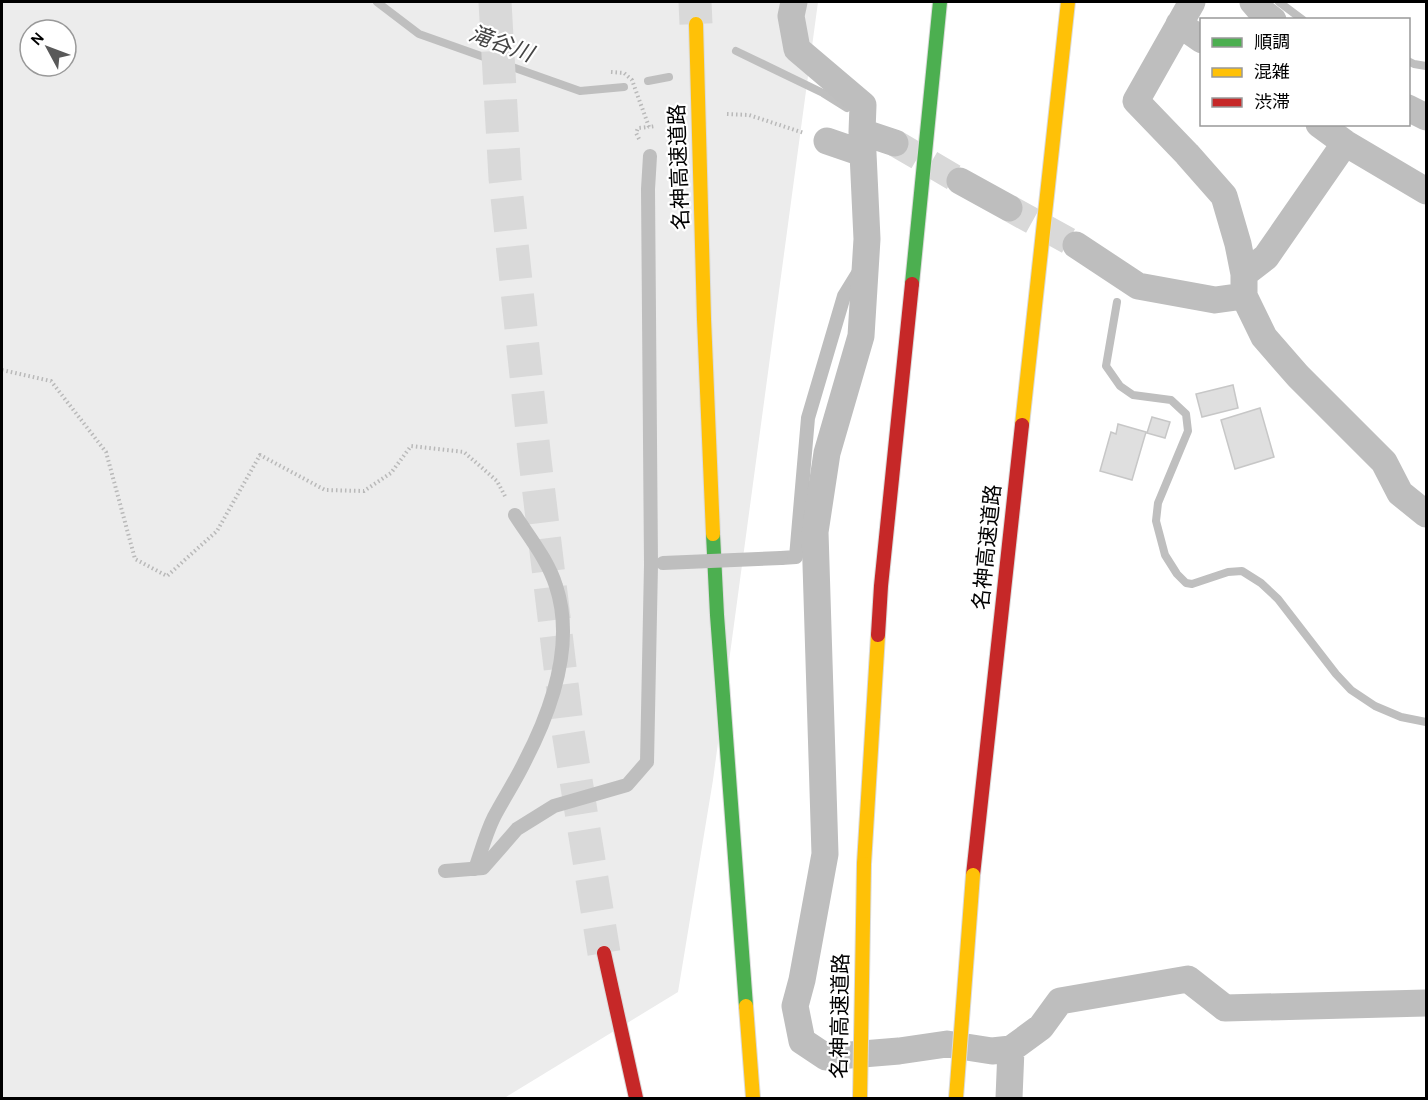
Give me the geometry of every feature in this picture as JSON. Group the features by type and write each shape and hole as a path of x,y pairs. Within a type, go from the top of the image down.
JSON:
{"highway":[{"name":"名神高速道路","path":"860,1098 864,864 881,586 940,2"},
{"name":"名神高速道路","path":"956,1098 972,875 1068,2"},
{"name":"名神高速道路","path":"696,24 704,319 717,615 753,1098"},
{"path":"604,953 636,1098"}],"street":[{"path":"794,2 791,16 797,48 863,105 862,143 867,239 861,336 826,453 815,532 825,854 802,980 795,1006 802,1041 826,1057 899,1051 947,1044 992,1051 1011,1049 1041,1027 1060,1001 1188,979 1225,1008 1426,1003"},
{"path":"1253,2 1270,18"},
{"path":"1186,13 1200,37"},
{"path":"1186,13 1136,102 1224,196 1238,244 1244,285 1264,337 1298,376 1384,462 1400,493 1426,514"},
{"path":"1410,109 1426,117"},
{"path":"1322,126 1345,143 1426,191"},
{"path":"827,141 895,143"},
{"path":"1076,244 1138,286 1215,300 1244,285 1345,143"},
{"path":"960,181 1008,208"},
{"path":"1009,1098 1011,1049"}],"lane":[{"path":"445,871 483,868 517,829 554,806 627,785 647,762 657,564 648,189 650,156"},
{"path":"657,564 795,557 808,418 844,296 866,261"},
{"path":"475,868 493,819 526,760 550,704 561,657 564,624 556,585 537,547 515,515"}],"path":[{"path":"611,72 624,73 632,80 649,127"},
{"path":"727,114 749,115 785,125 827,141"},
{"path":"638,128 656,126"},
{"path":"2,370 51,381 106,452 135,559 167,576 217,531 260,455 325,490 364,491 391,473 411,446 464,452 497,481 515,515"}],"shaded area":[{"path":"2,2 818,2 713,780 678,992 506,1097 2,1098"}],"building":[{"path":"1233,385 1238,408 1202,417 1196,394"},
{"path":"1260,408 1274,457 1235,469 1221,420"},
{"path":"1152,417 1170,422 1165,438 1147,433"},
{"path":"1118,424 1146,432 1132,480 1100,471 1111,432 1116,434"}],"waterway":[{"name":"滝谷川","path":"377,2 419,34 580,91 624,87"},
{"path":"1279,2 1300,18"},
{"path":"736,51 823,93 847,108"},
{"path":"1410,62 1426,66"},
{"path":"648,81 669,77"},
{"path":"1117,302 1106,366 1120,386 1133,395 1171,400 1186,414 1188,431 1158,503 1156,521 1165,555 1177,574 1186,583 1192,584 1228,572 1242,571 1261,583 1278,599 1351,690 1375,706 1401,717 1426,722"}],"tunnel":[{"path":"495,2 505,178 535,460 567,725 604,953"},
{"path":"695,2 696,24"},
{"path":"895,143 960,181"},
{"path":"1009,208 1076,245"}],"traffic: fast":[{"path":"912,284 940,2"},
{"path":"713,534 746,1006"}],"traffic: slow":[{"path":"1022,425 1068,2"},
{"path":"696,24 704,319 713,534"},
{"path":"864,864 878,635"},
{"path":"860,1098 864,864"},
{"path":"956,1098 973,875"},
{"path":"746,1006 753,1098"}],"traffic: jam":[{"path":"878,635 912,284"},
{"path":"973,875 1022,425"},
{"path":"604,953 636,1098"}]}
